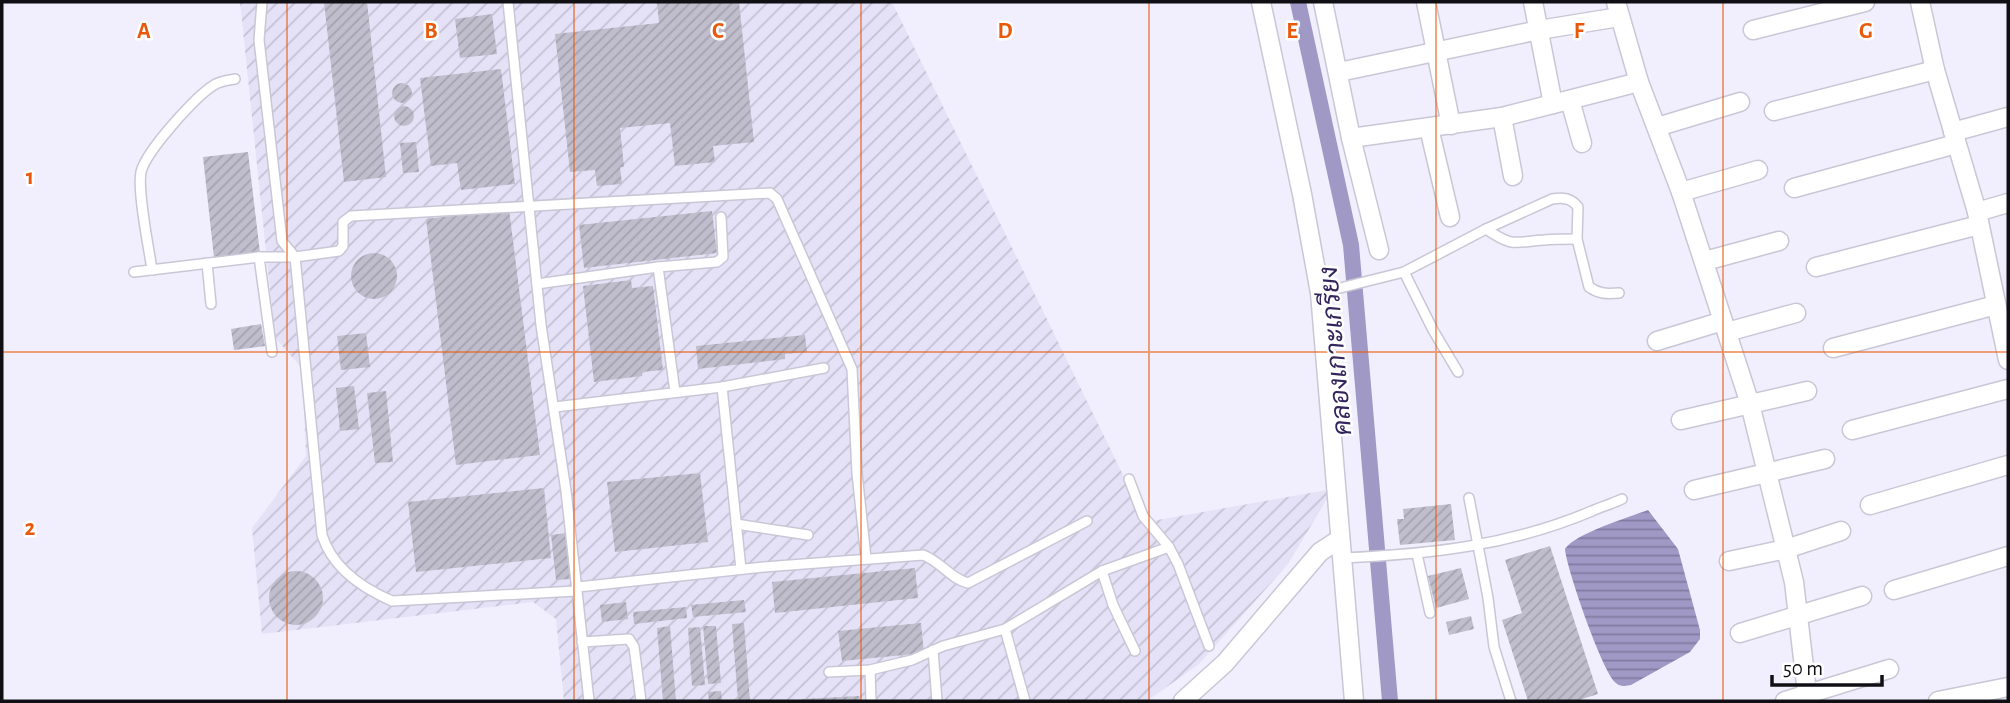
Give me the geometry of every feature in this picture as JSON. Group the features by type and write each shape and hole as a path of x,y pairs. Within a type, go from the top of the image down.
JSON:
{"street":[{"path":"1261,2 1320,293 1340,539 1348,558 1354,701"},
{"path":"1323,2 1351,138 1379,250"},
{"path":"1426,2 1451,125"},
{"path":"1533,2 1561,102 1582,143"},
{"path":"1753,30 1866,2"},
{"path":"1920,2 1935,70 1999,293 2008,360"},
{"path":"1339,72 1539,30 1617,9 1639,82 1705,261 1750,404 1794,582 1807,698"},
{"path":"1774,111 1935,70"},
{"path":"1351,138 1502,117 1639,82"},
{"path":"1657,127 1740,102"},
{"path":"1502,117 1513,176"},
{"path":"1794,188 1954,138 2008,117"},
{"path":"1429,128 1450,217"},
{"path":"1681,192 1758,170"},
{"path":"1816,267 1978,219 2008,203"},
{"path":"1705,261 1779,241"},
{"path":"1833,348 1999,293"},
{"path":"1657,341 1796,313"},
{"path":"1852,430 2008,389"},
{"path":"1681,420 1807,391"},
{"path":"1694,490 1825,459"},
{"path":"1870,505 2008,465"},
{"path":"1729,561 1786,549 1842,530"},
{"path":"1183,701 1225,663 1320,552 1340,539"},
{"path":"1895,590 2008,556"},
{"path":"1740,633 1862,597"},
{"path":"1785,701 1807,698 1889,669"},
{"path":"1938,701 2008,687"}],"lane":[{"path":"262,2 259,40 282,241 295,257 322,535 327,551 354,579 372,592 392,601 577,589 741,569 923,555 968,583 1087,521"},
{"path":"508,2 537,284 555,407 589,701"},
{"path":"152,270 141,171 153,149 182,115 215,84 235,79"},
{"path":"134,272 258,257 295,257 340,251 343,246 343,222 351,216 770,193 777,199 852,369 857,473 866,558"},
{"path":"1320,293 1357,286 1404,272 1486,229 1562,197 1573,200 1578,207 1577,239 1589,287 1597,292 1619,293"},
{"path":"537,284 658,267 717,262 723,257 721,217"},
{"path":"1486,229 1500,239 1522,244 1577,239"},
{"path":"258,257 272,352"},
{"path":"207,263 211,304"},
{"path":"658,267 675,391"},
{"path":"1404,272 1458,372"},
{"path":"555,407 722,387 824,368"},
{"path":"722,387 741,569"},
{"path":"1129,480 1143,516 1169,547 1178,564 1209,646"},
{"path":"1469,498 1494,647 1511,701"},
{"path":"1348,558 1417,554 1479,545 1563,524 1622,499"},
{"path":"736,524 808,535"},
{"path":"830,672 870,670 912,660 933,650 1005,629 1102,571 1169,547"},
{"path":"1417,554 1430,613"},
{"path":"1102,571 1113,606 1135,651"},
{"path":"1005,629 1025,701"},
{"path":"582,642 629,639 634,647 640,701"},
{"path":"933,650 937,701"},
{"path":"870,670 872,701"}],"shaded area":[{"path":"240,2 892,2 1146,522 1333,489 1288,564 1199,664 1147,701 564,701 556,619 533,602 262,634 252,528 306,456 302,368 275,338"},
{"path":"1648,510 1678,549 1700,630 1700,639 1690,652 1631,685 1621,686 1610,675 1594,641 1565,549 1570,543 1590,532"}],"building":[{"path":"324,2 367,2 386,177 344,182"},
{"path":"657,2 739,2 754,142 713,146 715,162 675,166 670,123 620,128 624,167 620,167 622,184 597,186 595,170 570,172 555,34 659,23"},
{"path":"492,14 497,54 460,58 455,19"},
{"path":"501,69 515,184 461,190 457,163 431,166 420,78"},
{"path":"402,83 409,86 412,93 409,100 402,103 395,100 392,93 395,86"},
{"path":"404,106 411,109 414,116 411,123 404,126 397,123 394,116 397,109"},
{"path":"416,142 419,172 403,173 400,143"},
{"path":"248,152 260,253 214,258 203,157"},
{"path":"509,209 540,455 456,465 426,219"},
{"path":"712,211 717,253 584,268 579,225"},
{"path":"374,253 390,260 397,276 390,292 374,299 358,292 351,276 358,260"},
{"path":"631,280 632,288 653,286 663,370 642,372 642,376 594,382 583,286"},
{"path":"261,324 265,346 234,350 231,329"},
{"path":"366,333 370,367 341,370 337,336"},
{"path":"805,335 807,352 785,354 785,359 698,369 696,346"},
{"path":"354,386 359,429 340,431 336,388"},
{"path":"386,391 393,462 375,463 367,393"},
{"path":"700,473 708,542 615,552 607,482"},
{"path":"544,488 551,558 416,572 408,502"},
{"path":"1451,504 1455,540 1400,545 1397,519 1404,519 1403,509"},
{"path":"566,533 571,579 556,580 551,535"},
{"path":"1550,546 1598,694 1576,701 1528,701 1502,620 1522,613 1505,560"},
{"path":"915,568 918,598 775,613 772,582"},
{"path":"1461,568 1469,599 1436,608 1428,576"},
{"path":"296,571 315,579 323,598 315,617 296,625 277,617 269,598 277,579"},
{"path":"744,600 746,612 693,617 691,605"},
{"path":"626,602 628,619 602,622 600,605"},
{"path":"686,607 687,618 634,624 633,612"},
{"path":"1471,616 1474,629 1449,635 1446,622"},
{"path":"744,623 750,701 738,701 732,624"},
{"path":"921,623 924,653 842,661 838,631"},
{"path":"670,626 676,701 663,701 657,628"},
{"path":"703,626 716,626 721,683 708,684"},
{"path":"700,627 705,685 692,686 688,628"},
{"path":"721,691 722,701 709,701 708,692"},
{"path":"859,696 859,701 802,701 802,699"}],"waterway":[{"name":"คลองเกาะเกรียง","path":"1298,2 1351,245 1390,701"}]}
